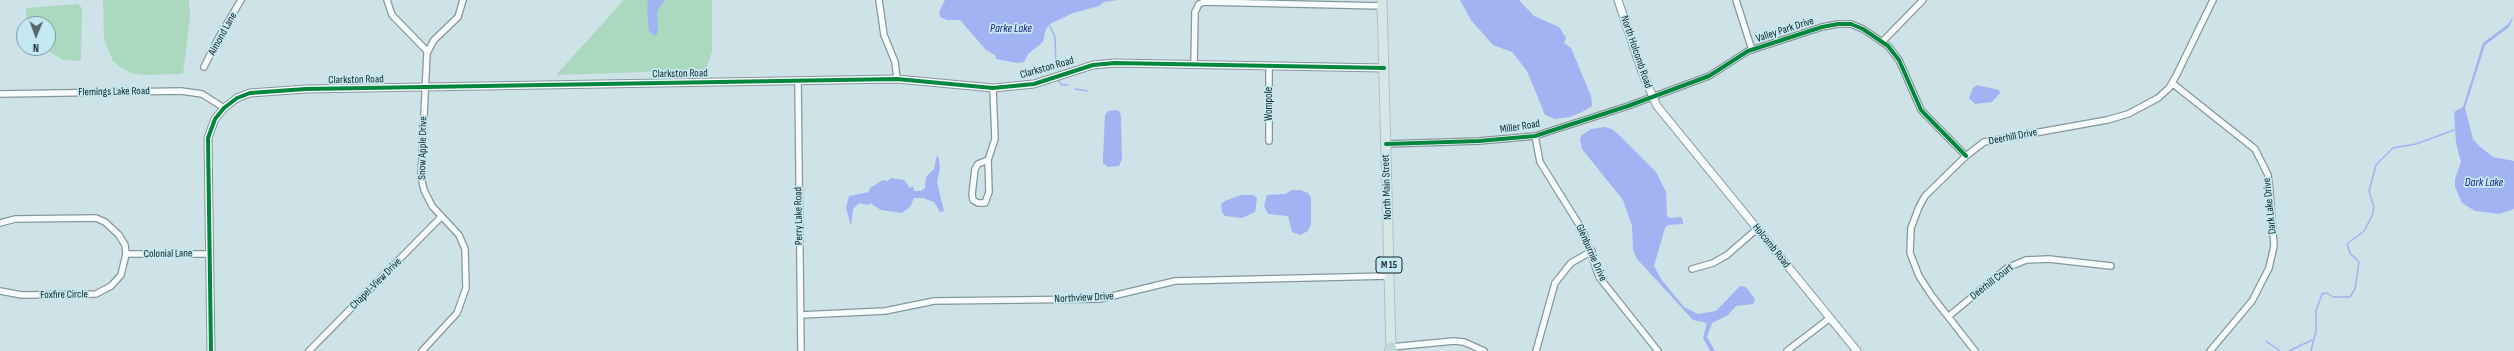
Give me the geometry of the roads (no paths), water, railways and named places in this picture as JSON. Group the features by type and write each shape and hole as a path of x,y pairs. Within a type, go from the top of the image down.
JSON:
{"main road":[{"name":"North Main Street","path":"1382,3 1390,350"}],"street":[{"name":"Almond Lane","path":"204,67 219,36 241,0"},
{"path":"387,0 392,15 427,51 434,40 458,17 463,0"},
{"path":"879,0 884,35 895,62 897,79"},
{"name":"North Holcomb Road","path":"1618,0 1652,97 1686,142"},
{"path":"1736,0 1752,50"},
{"path":"1883,41 1923,0"},
{"name":"Deerhill Drive","path":"1975,351 1919,276 1910,253 1910,236 1918,207 1925,196 1966,156 1984,142 1993,139 2107,120 2128,114 2158,98 2172,84 2213,0"},
{"path":"1194,65 1195,12 1198,4 1204,2 1382,3"},
{"name":"Valley Park Drive","path":"1652,97 1709,76 1734,58 1752,50 1822,27 1838,24 1857,26 1883,41 1899,60 1922,110 1966,156"},
{"name":"Snow Apple Drive","path":"422,351 457,313 466,288 465,249 459,235 441,217 429,202 422,184 427,51"},
{"name":"Clarkston Road","path":"211,351 208,138 215,119 224,108 238,98 269,90 897,79 994,88 1034,84 1098,64 1384,68"},
{"name":"Wompole","path":"1269,67 1269,141"},
{"name":"Perry Lake Road","path":"798,80 801,351"},
{"name":"Dark Lake Drive","path":"2172,84 2255,149 2268,175 2274,246 2269,268 2252,301 2210,351"},
{"path":"988,160 978,164 975,169 972,200 978,203 985,203 988,199 988,160 994,139 994,88"},
{"name":"Flemings Lake Road","path":"0,94 182,91 202,94 224,108"},
{"name":"Miller Road","path":"1386,144 1486,141 1535,136 1652,97"},
{"name":"Glenburnie Drive","path":"1535,136 1540,162 1583,231 1592,251 1599,277 1658,351"},
{"name":"Holcomb Road","path":"1686,142 1857,351"},
{"name":"Chapel-View Drive","path":"309,351 441,217"},
{"path":"0,223 20,219 96,218 105,222 119,236 124,245 126,254"},
{"path":"1692,268 1713,263 1727,255 1757,229"},
{"path":"1536,351 1555,282 1571,263 1592,251"},
{"name":"Colonial Lane","path":"126,254 210,254"},
{"name":"Foxfire Circle","path":"0,291 22,295 96,294 111,286 121,275 126,254"},
{"name":"Deerhill Court","path":"1949,316 2008,268 2026,260 2049,259 2110,266"},
{"name":"Northview Drive","path":"801,315 885,312 934,301 1100,299 1175,282 1389,276"},
{"path":"1787,351 1830,318"},
{"path":"1390,350 1454,341 1464,342 1484,351"}],"water":[{"path":"648,0 665,0 657,11 658,32 655,36 649,31 647,10"},
{"name":"Parke Lake","path":"945,0 1118,0 1104,2 1099,6 1073,13 1050,24 1046,29 1043,42 1028,54 1024,62 1017,63 996,59 995,55 986,50 960,20 947,20 940,17 939,12"},
{"path":"1460,0 1519,0 1534,16 1559,27 1566,38 1564,43 1571,48 1591,96 1592,106 1570,117 1555,119 1545,115 1527,71 1512,52 1493,45 1471,20"},
{"name":"Dark Lake","path":"2514,16 2509,27 2485,45 2465,108 2473,139 2479,146 2493,157 2514,161 2514,209 2499,214 2475,211 2462,203 2455,187 2455,179 2461,162 2456,143 2454,112 2463,107 2483,43 2507,25"},
{"path":"1977,85 1999,90 2000,93 1992,102 1975,104 1969,98 1973,88"},
{"path":"1116,110 1120,112 1121,118 1122,159 1119,166 1108,167 1103,163 1105,115 1108,111"},
{"path":"1605,127 1612,129 1620,136 1656,172 1666,192 1667,216 1670,218 1681,217 1683,220 1683,224 1668,225 1665,228 1654,266 1661,279 1684,307 1698,314 1716,311 1740,286 1746,287 1755,299 1753,304 1736,306 1728,315 1712,323 1707,337 1715,351 1710,351 1703,338 1707,323 1693,320 1637,259 1633,250 1632,226 1623,200 1582,149 1580,139 1582,135 1591,129"},
{"path":"937,155 939,158 940,169 937,182 944,211 940,212 934,202 923,198 914,198 910,207 902,213 881,210 870,203 868,205 859,203 853,209 851,226 846,208 849,196 869,192 870,188 883,180 888,181 891,178 904,180 910,188 913,186 914,191 921,191 925,188 926,177 934,169"},
{"path":"1292,190 1300,190 1308,193 1311,198 1311,224 1308,231 1300,235 1292,232 1288,216 1268,214 1264,206 1267,195 1285,194"},
{"path":"1241,195 1253,195 1257,198 1255,212 1242,218 1225,216 1222,212 1221,204"}],"waterway":[{"path":"1050,26 1055,37 1056,65"},
{"path":"1059,81 1062,85 1068,85"},
{"path":"1075,89 1088,91"},
{"path":"2311,351 2316,331 2316,311 2322,294 2327,293 2333,297 2350,297 2355,289 2359,262 2350,253 2347,244 2364,231 2372,216 2374,207 2369,191 2376,165 2393,148 2416,144 2454,130"},
{"path":"2289,351 2312,340"},
{"path":"2266,341 2280,351"}]}
